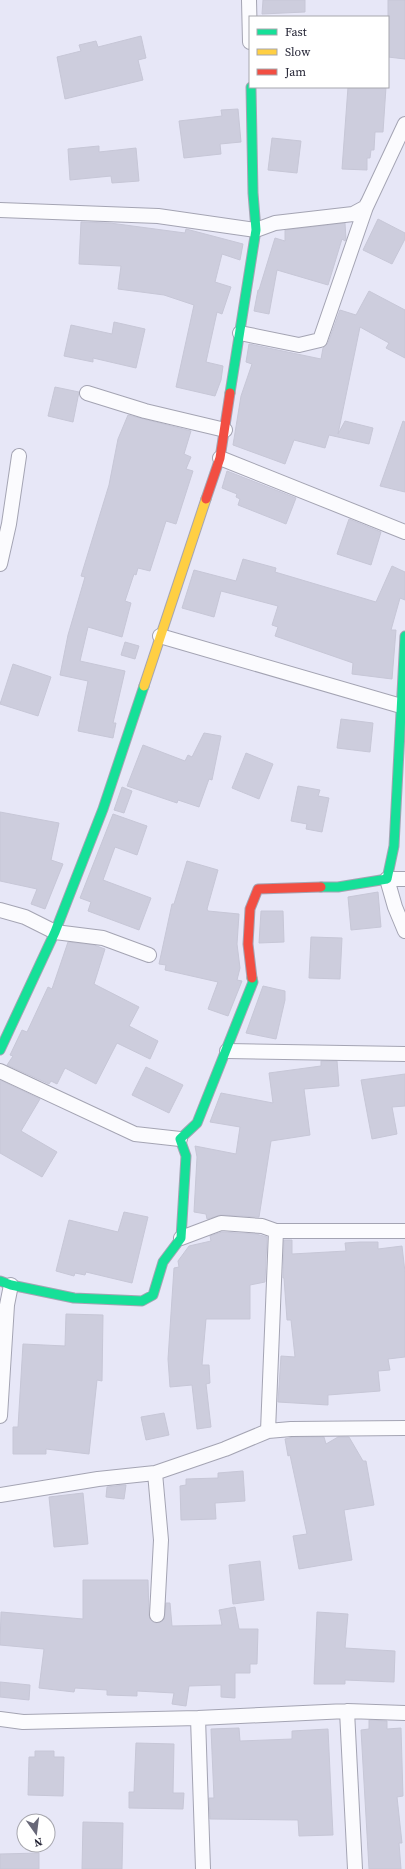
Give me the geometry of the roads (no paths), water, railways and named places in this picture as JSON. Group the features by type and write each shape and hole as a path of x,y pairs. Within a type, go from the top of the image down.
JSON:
{"street":[{"path":"249,0 249,16"},
{"path":"0,1050 55,932 103,808 220,458 256,230 253,193 251,88"},
{"path":"240,334 299,345 320,340 368,203 405,124"},
{"path":"0,210 158,216 256,230 275,223 354,214 366,207 368,203"},
{"path":"87,393 145,411 225,430"},
{"path":"0,564 9,524 19,456"},
{"path":"220,458 405,532"},
{"path":"160,636 401,706"},
{"path":"405,636 394,846 387,879 395,907 405,931"},
{"path":"0,1071 135,1134 180,1139 197,1123 227,1051 253,982 248,944 250,909 258,889 338,887 387,879 405,879"},
{"path":"0,910 25,917 55,932 103,938 149,955"},
{"path":"227,1051 405,1054"},
{"path":"180,1139 186,1156 181,1238"},
{"path":"0,1416 7,1305 5,1283 74,1298 142,1301 153,1295 162,1262 181,1238 221,1223 262,1226 276,1231 405,1231"},
{"path":"268,1431 276,1231"},
{"path":"0,1496 98,1479 155,1472 225,1450 268,1431 291,1429 405,1428"},
{"path":"155,1472 161,1540 157,1615"},
{"path":"347,1711 355,1869"},
{"path":"0,1719 23,1722 198,1718 347,1711 405,1713"},
{"path":"198,1718 203,1869"}]}
